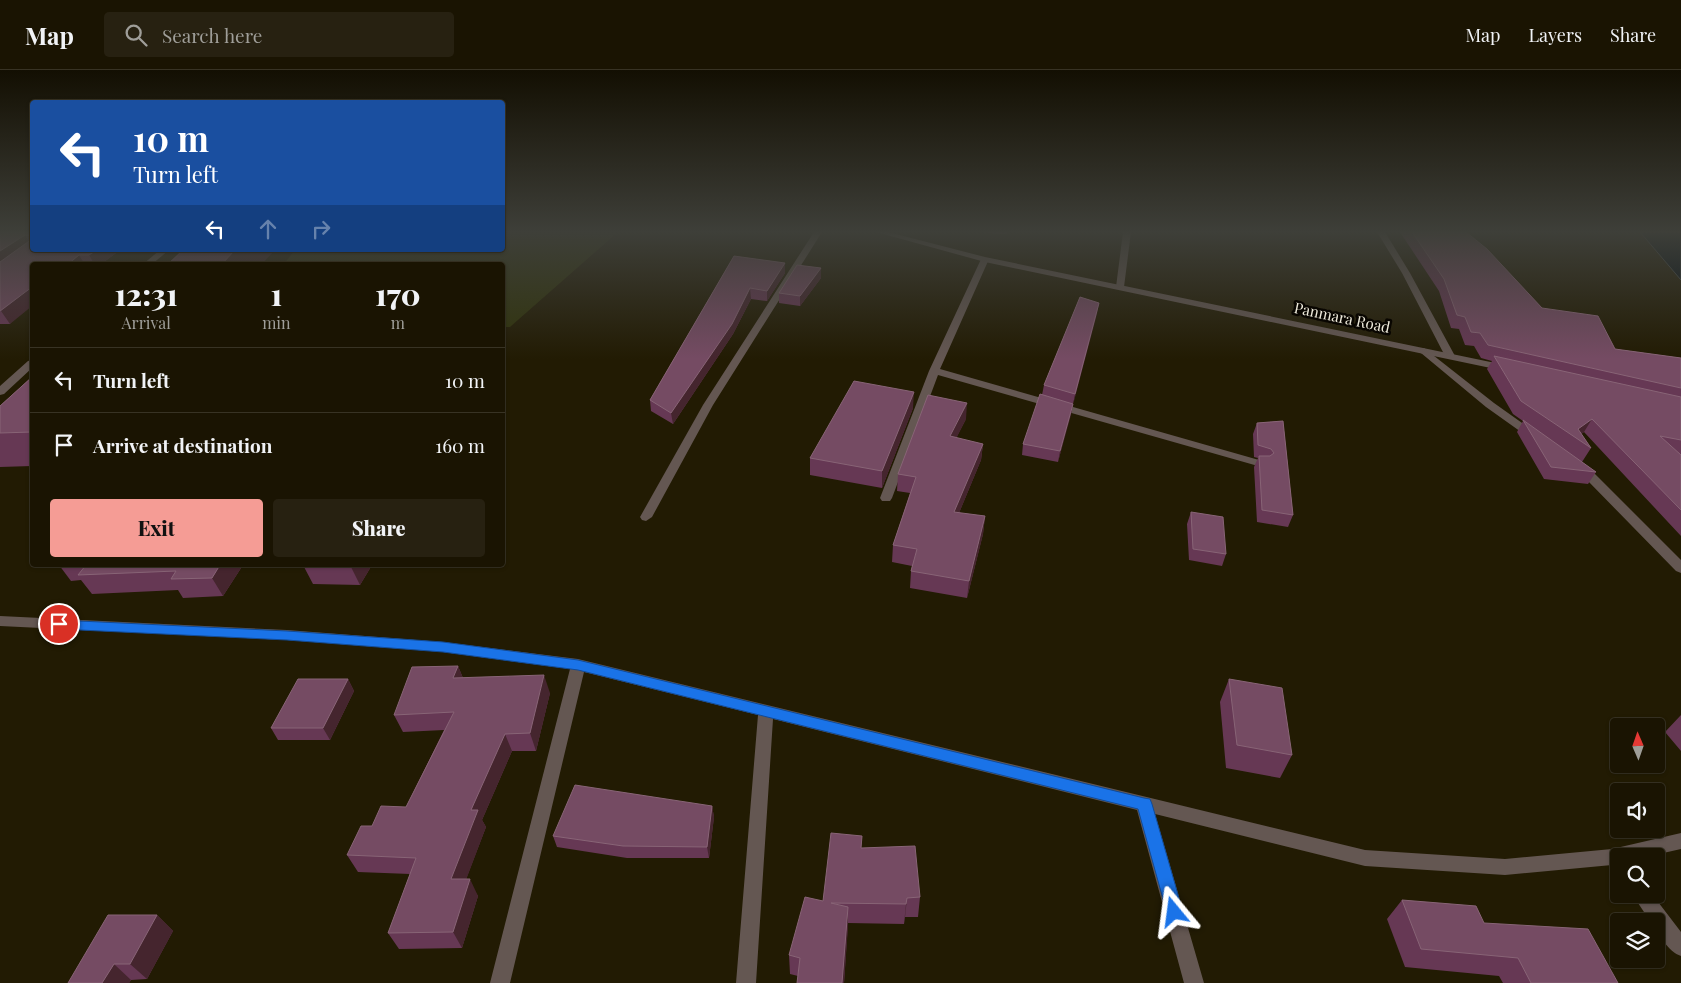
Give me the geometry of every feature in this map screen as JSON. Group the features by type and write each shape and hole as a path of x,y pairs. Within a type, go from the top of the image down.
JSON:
{"street":[{"path":"646,518 708,405 791,275"},
{"path":"886,498 934,371 978,275"},
{"name":"Panmara Road","path":"1060,275 1518,371"},
{"path":"1120,287 1122,275"},
{"path":"1407,275 1450,356"},
{"path":"1424,350 1490,405 1544,444"},
{"path":"0,392 30,365"},
{"path":"934,371 1262,464"},
{"path":"1568,461 1591,477 1681,568"},
{"path":"0,621 287,635 414,645 578,665 1365,858 1505,867 1610,861"},
{"path":"500,983 578,665"},
{"path":"746,983 766,712"},
{"path":"1144,804 1194,983"},
{"path":"1658,848 1681,841"},
{"path":"1647,903 1681,947"}],"green space":[{"path":"505,275 570,275 510,327 505,327"}],"building":[{"path":"0,275 30,275 30,288 0,311"},
{"path":"723,275 778,275 767,291 750,288 732,324 671,413 650,400"},
{"path":"791,275 816,275 800,296 779,293"},
{"path":"1441,275 1511,275 1542,308 1598,316 1615,349 1681,358 1681,388 1488,345 1480,333 1471,332 1465,317 1457,315"},
{"path":"1080,297 1099,303 1075,394 1044,385"},
{"path":"1494,356 1681,397 1681,440 1660,436 1681,455 1681,510 1592,419 1578,429 1591,448 1521,401"},
{"path":"30,379 30,432 0,433 0,406"},
{"path":"854,381 914,392 882,471 810,458"},
{"path":"1040,394 1073,404 1060,451 1023,444"},
{"path":"928,395 967,403 950,436 983,444 954,512 985,516 969,581 911,571 917,549 893,545 916,477 898,474"},
{"path":"1523,420 1596,472 1551,467"},
{"path":"1283,421 1293,515 1262,510 1259,456 1270,456 1274,453 1271,449 1258,445 1257,423"},
{"path":"1191,512 1223,517 1226,554 1193,549"},
{"path":"84,567 219,567 212,578 171,579 176,571 78,575"},
{"path":"458,666 453,678 544,675 530,733 505,734 471,810 478,810 451,879 470,879 453,932 388,933 416,858 347,855 361,826 372,826 381,806 406,807 454,712 394,715 412,667"},
{"path":"298,679 348,679 323,728 271,728"},
{"path":"1229,679 1282,688 1292,755 1237,745"},
{"path":"575,785 712,806 707,847 623,846 553,836"},
{"path":"831,833 862,836 861,848 915,846 920,897 907,898 906,904 831,903 848,907 842,983 797,983 800,958 789,955 805,897 823,901"},
{"path":"1402,900 1476,906 1484,923 1588,929 1618,983 1531,983 1518,958 1421,949"},
{"path":"108,915 157,915 130,964 114,964 102,983 68,983"}],"route":[{"path":"59,624 287,635 443,647 578,665 938,755 1144,804 1174,912"}]}
